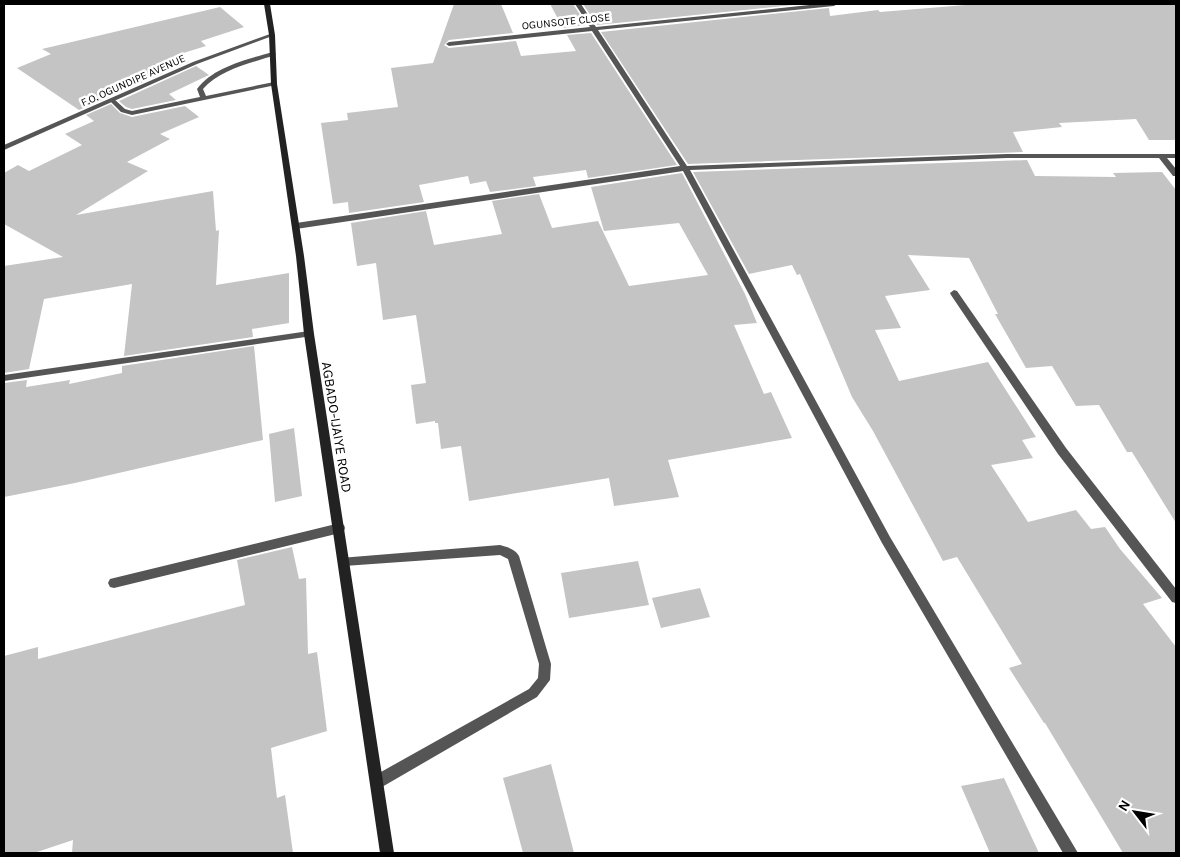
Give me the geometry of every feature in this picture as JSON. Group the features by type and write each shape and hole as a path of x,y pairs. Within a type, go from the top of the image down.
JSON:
{"street":[{"name":"AGBADO-IJAIYE ROAD","path":"267,4 272,35 274,84 296,226 309,334 340,528 387,853"},
{"path":"578,4 685,168 886,540 1071,853"},
{"name":"OGUNSOTE CLOSE","path":"449,44 834,4"},
{"name":"F.O. OGUNDIPE AVENUE","path":"4,148 195,63 272,35"},
{"path":"204,98 200,90 208,80 273,54"},
{"path":"112,100 123,111 132,113 274,84"},
{"path":"296,226 685,168 1007,156 1176,156"},
{"path":"1160,156 1176,174"},
{"path":"954,292 1062,451 1176,598"},
{"path":"4,378 309,334"},
{"path":"114,583 340,528"},
{"path":"344,561 500,550 507,552 512,556 545,664 544,680 533,693 377,782"}],"building":[{"path":"454,4 501,4 513,33 449,40 444,45 449,48 516,41 521,56 576,51 567,35 591,33 677,165 588,178 586,170 533,177 536,186 490,192 486,181 470,184 468,176 419,185 424,202 349,213 348,202 333,204 321,123 348,120 347,113 398,107 391,68 433,63"},
{"path":"550,4 573,4 587,25 563,28"},
{"path":"583,4 803,4 597,25"},
{"path":"978,4 1176,4 1176,140 1149,140 1136,119 1059,123 1062,127 1013,132 1023,152 688,164 601,32 829,8 830,16 878,10 880,12"},
{"path":"220,7 244,27 201,41 206,46 177,55 189,62 79,110 17,68 51,54 42,49"},
{"path":"196,66 209,75 169,94 176,100 132,109 119,101"},
{"path":"111,104 120,113 132,117 185,106 199,117 160,134 170,139 127,162 148,171 76,215 213,191 216,231 219,230 216,285 289,273 289,323 252,329 253,337 124,356 132,284 44,299 29,369 4,373 4,266 63,257 4,224 4,173 18,165 29,171 82,145 65,134 94,121 86,115"},
{"path":"1027,160 1035,176 1116,177 1113,173 1162,172 1176,190 1176,523 1132,452 1127,452 1099,405 1076,406 1052,366 1026,368 995,314 998,314 969,258 908,255 930,290 885,296 901,328 875,330 899,381 988,362 1036,437 1022,440 1033,458 991,465 1028,522 1076,510 1091,529 1105,527 1120,549 1162,598 1143,604 1176,647 1176,853 1123,853 1045,723 1009,668 1022,664 957,557 943,561 873,431 852,397 800,274 797,275 792,265 749,274 693,172"},
{"path":"682,173 745,294 757,323 734,325 764,394 771,392 792,438 668,460 679,497 614,506 609,478 469,501 461,446 441,449 438,423 435,423 435,421 416,424 411,385 426,383 416,315 383,320 376,263 357,266 351,223 426,211 434,245 502,234 492,201 539,194 552,228 598,221 629,286 708,275 679,223 604,231 591,187"},
{"path":"254,346 263,440 75,483 4,497 4,383 27,380 26,387 70,380 69,384 122,373 122,366"},
{"path":"294,428 302,496 275,502 269,434"},
{"path":"292,547 299,579 306,578 308,654 317,652 327,731 271,748 277,798 285,795 293,853 72,853 73,840 34,853 4,853 4,656 38,647 38,659 245,605 237,560"},
{"path":"638,561 649,605 569,618 561,573"},
{"path":"700,588 710,617 661,628 652,598"},
{"path":"551,764 574,853 523,853 503,778"},
{"path":"1004,778 1039,853 990,853 961,786"}]}
